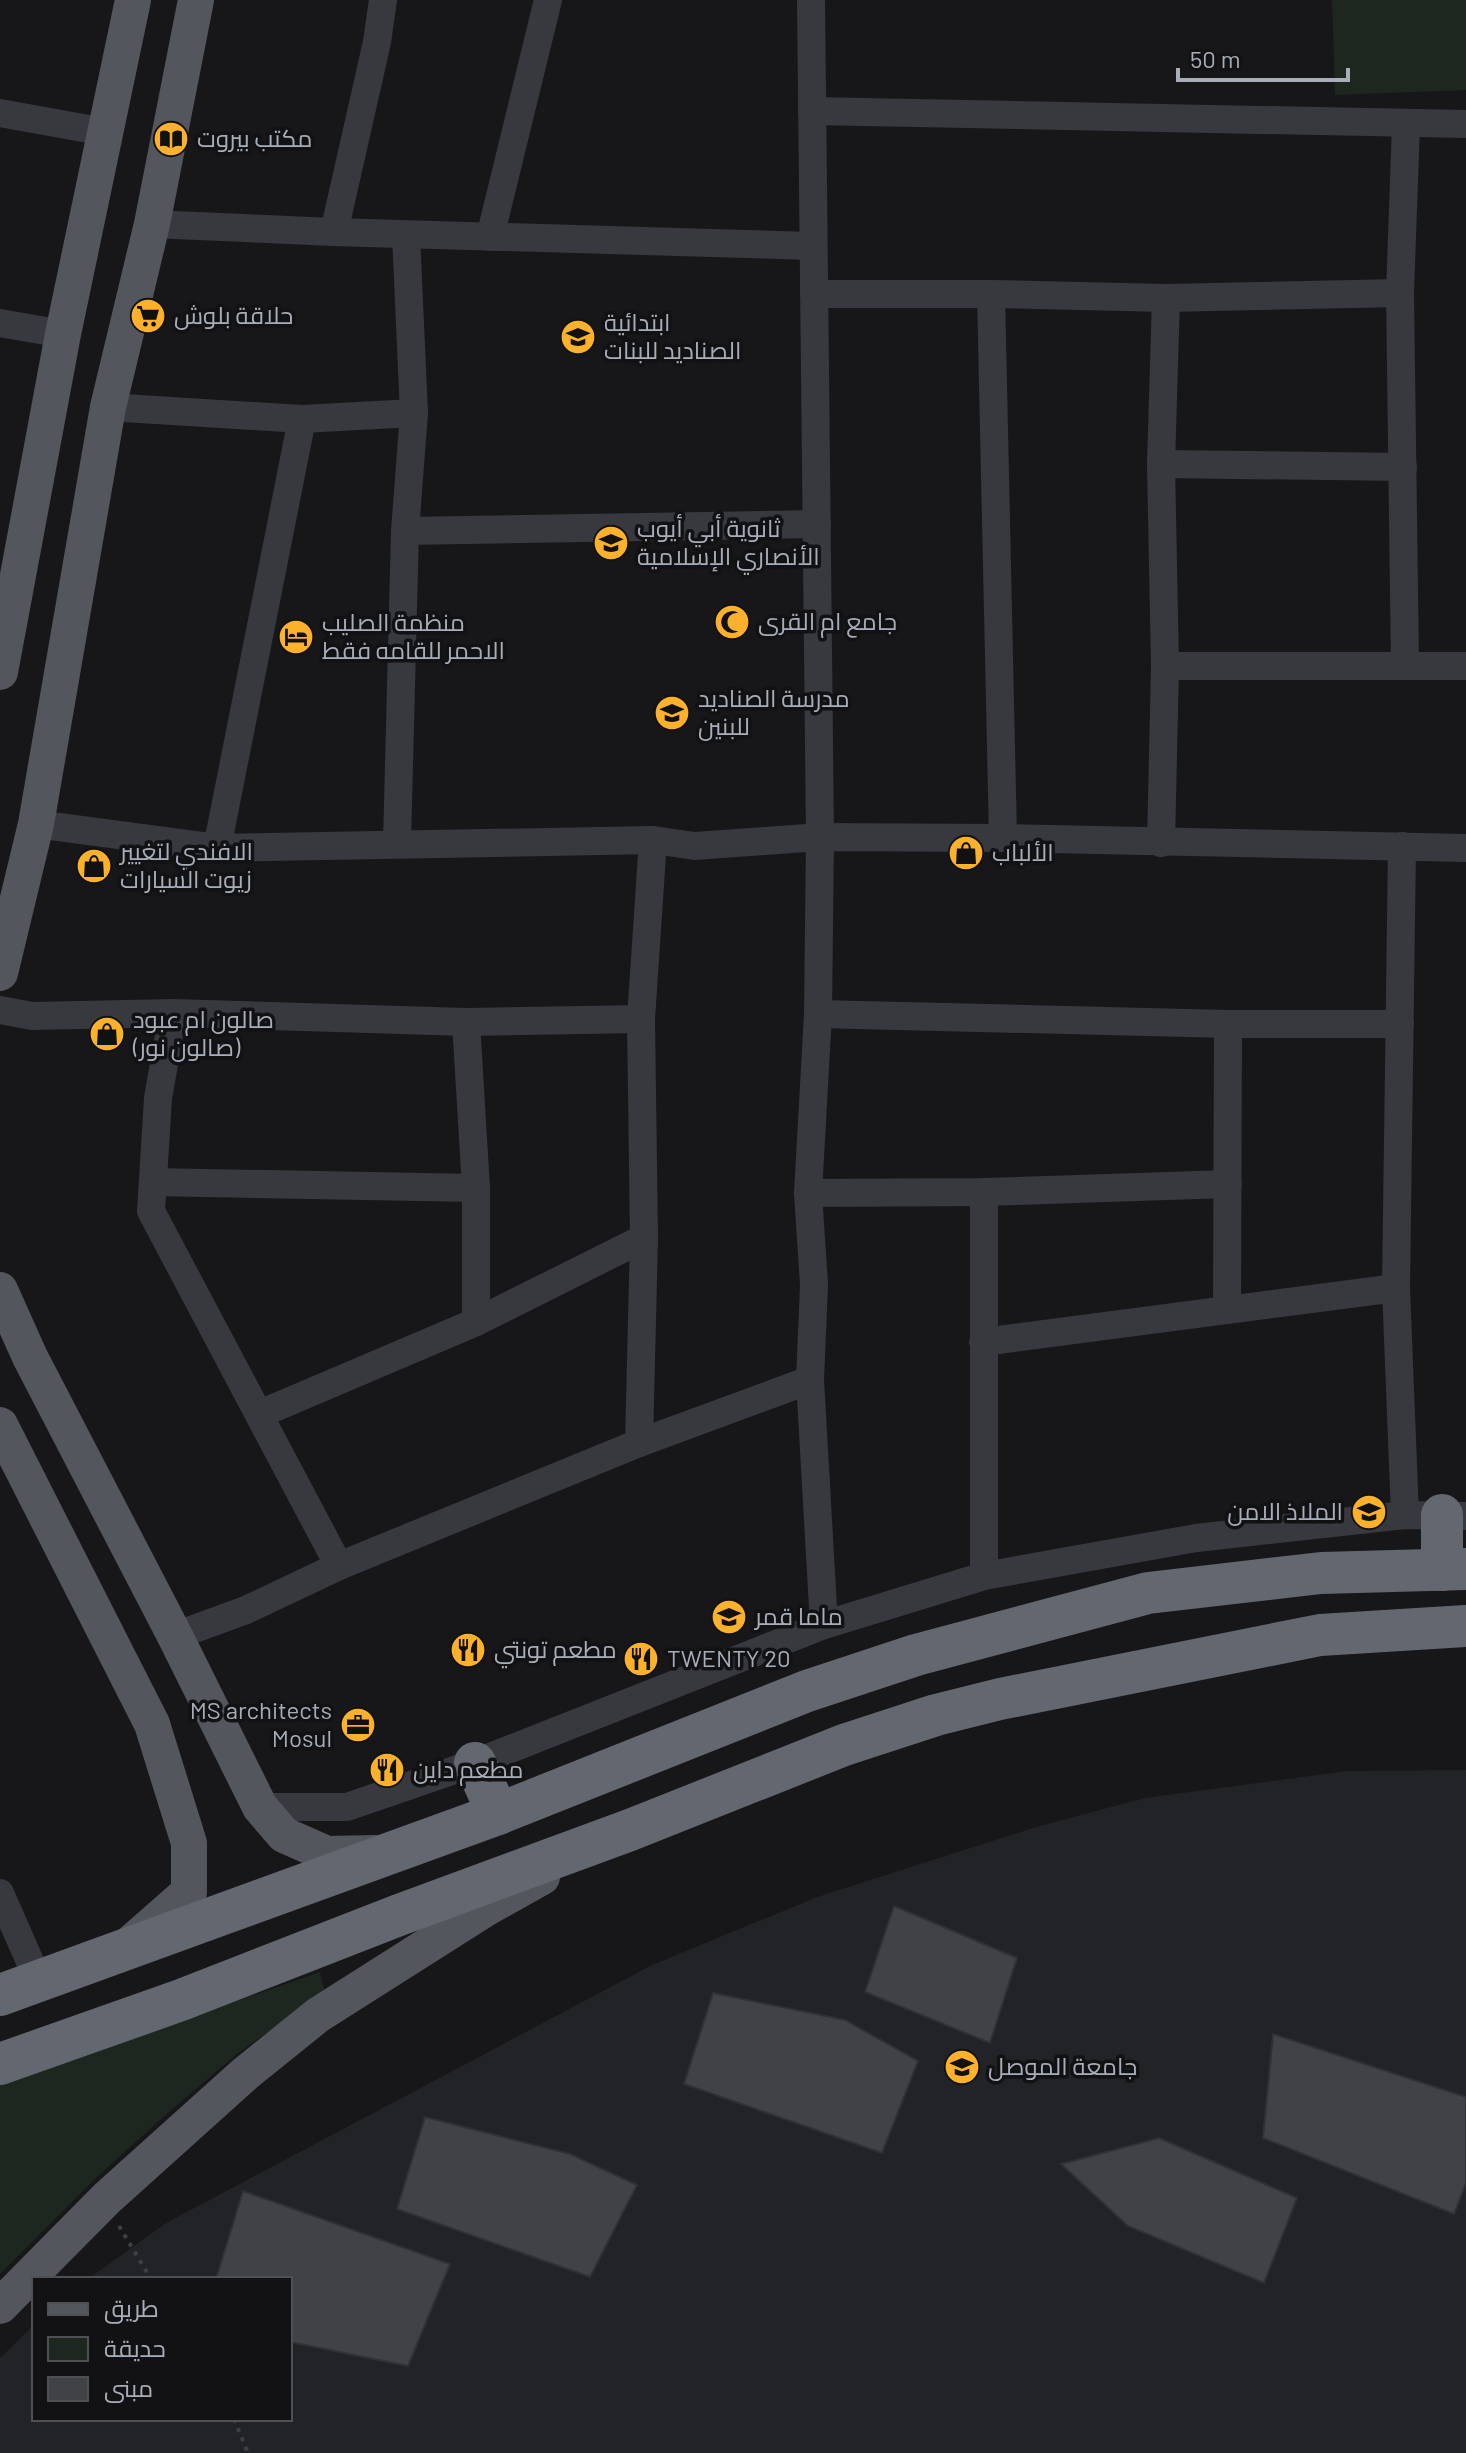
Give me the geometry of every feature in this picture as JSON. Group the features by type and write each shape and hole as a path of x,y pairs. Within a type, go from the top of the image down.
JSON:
{"highway":[{"path":"0,1995 498,1814 807,1691 916,1655 1148,1593 1321,1573 1454,1569 1438,1515"},
{"path":"0,2064 181,2000 630,1830 844,1745 936,1715 1000,1699 1320,1635 1466,1626"},
{"path":"916,1655 936,1715"},
{"path":"475,1763 498,1814"}],"main road":[{"path":"0,672 63,334 133,0"},
{"path":"0,973 36,824 108,407 152,224 196,0"},
{"path":"0,1290 30,1357 260,1807 284,1835 327,1854 393,1853"},
{"path":"0,1425 152,1724 189,1843 189,1892 123,1950"},
{"path":"0,2306 107,2198 246,2073 318,2015 485,1909 630,1830"}],"street":[{"path":"334,232 377,42 383,0"},
{"path":"490,237 548,0"},
{"path":"811,0 820,837 818,1014 808,1193 814,1285 810,1380 824,1625"},
{"path":"812,111 1466,124"},
{"path":"0,113 105,132"},
{"path":"1405,666 1400,293 1406,125"},
{"path":"152,224 406,235 813,246"},
{"path":"397,843 405,531 414,413 406,235"},
{"path":"814,294 1166,298 1400,293"},
{"path":"991,294 1003,838"},
{"path":"1161,843 1165,666 1161,464 1166,298"},
{"path":"0,323 63,334"},
{"path":"108,407 302,419 414,413"},
{"path":"217,848 302,419"},
{"path":"1161,464 1403,467"},
{"path":"405,531 817,524"},
{"path":"1165,666 1466,666"},
{"path":"36,824 217,848 653,840 695,846 820,837 1466,848"},
{"path":"639,1443 644,1238 641,1019 653,840"},
{"path":"260,1807 347,1807 475,1763 824,1625 984,1576 1196,1538 1438,1515 1396,1288 1402,846"},
{"path":"0,1010 32,1016 173,1013 466,1022 641,1019"},
{"path":"173,1013 158,1098 151,1211 339,1566"},
{"path":"818,1014 1228,1024 1400,1024"},
{"path":"466,1022 476,1188 476,1322"},
{"path":"1227,1310 1228,1024"},
{"path":"153,1182 476,1188"},
{"path":"808,1193 984,1192 1228,1184"},
{"path":"984,1192 984,1576"},
{"path":"260,1414 476,1322 644,1238"},
{"path":"983,1342 1396,1288"},
{"path":"175,1636 246,1610 339,1566 639,1443 810,1380"},
{"path":"0,1893 39,1982"}],"path":[{"path":"107,2198 150,2277"},
{"path":"235,2421 248,2453"}],"shaded area":[{"name":"جامعة الموصل","path":"1466,1770 1466,2453 0,2453 0,2358 32,2327 32,2421 292,2421 292,2277 91,2277 166,2223 652,1965 817,1897 1036,1827 1145,1798 1348,1771"}],"green space":[{"path":"1332,0 1466,0 1466,90 1335,95"},
{"path":"320,1972 325,1992 238,2053 170,2111 99,2175 0,2274 0,2083"}],"building":[{"path":"894,1906 1017,1958 990,2043 865,1992"},
{"path":"713,1993 845,2020 918,2061 882,2153 684,2084"},
{"path":"1273,2034 1466,2097 1466,2183 1454,2214 1263,2138"},
{"path":"425,2117 570,2154 637,2185 590,2277 397,2209"},
{"path":"1159,2138 1297,2198 1264,2283 1128,2226 1061,2164"},
{"path":"243,2191 450,2264 408,2366 292,2342 292,2277 217,2277"}],"place":[{"name":"مكتب بيروت","path":"171,139"},
{"name":"حلاقة بلوش","path":"148,316"},
{"name":"ابتدائية الصناديد للبنات","path":"578,337"},
{"name":"ثانوية أبي أيوب الأنصاري الإسلامية","path":"611,543"},
{"name":"جامع ام القرى","path":"732,622"},
{"name":"منظمة الصليب الاحمر للقامه فقط","path":"296,637"},
{"name":"مدرسة الصناديد للبنين","path":"672,713"},
{"name":"الألباب","path":"966,853"},
{"name":"الافندي لتغيير زيوت السيارات","path":"94,866"},
{"name":"صالون ام عبود (صالون نور)","path":"107,1034"},
{"name":"الملاذ الامن","path":"1369,1512"},
{"name":"ماما قمر","path":"729,1617"},
{"name":"مطعم تونتي","path":"468,1650"},
{"name":"TWENTY 20","path":"641,1659"},
{"name":"MS architects Mosul","path":"358,1725"},
{"name":"مطعم داين","path":"387,1770"},
{"name":"جامعة الموصل","path":"962,2067"}]}
